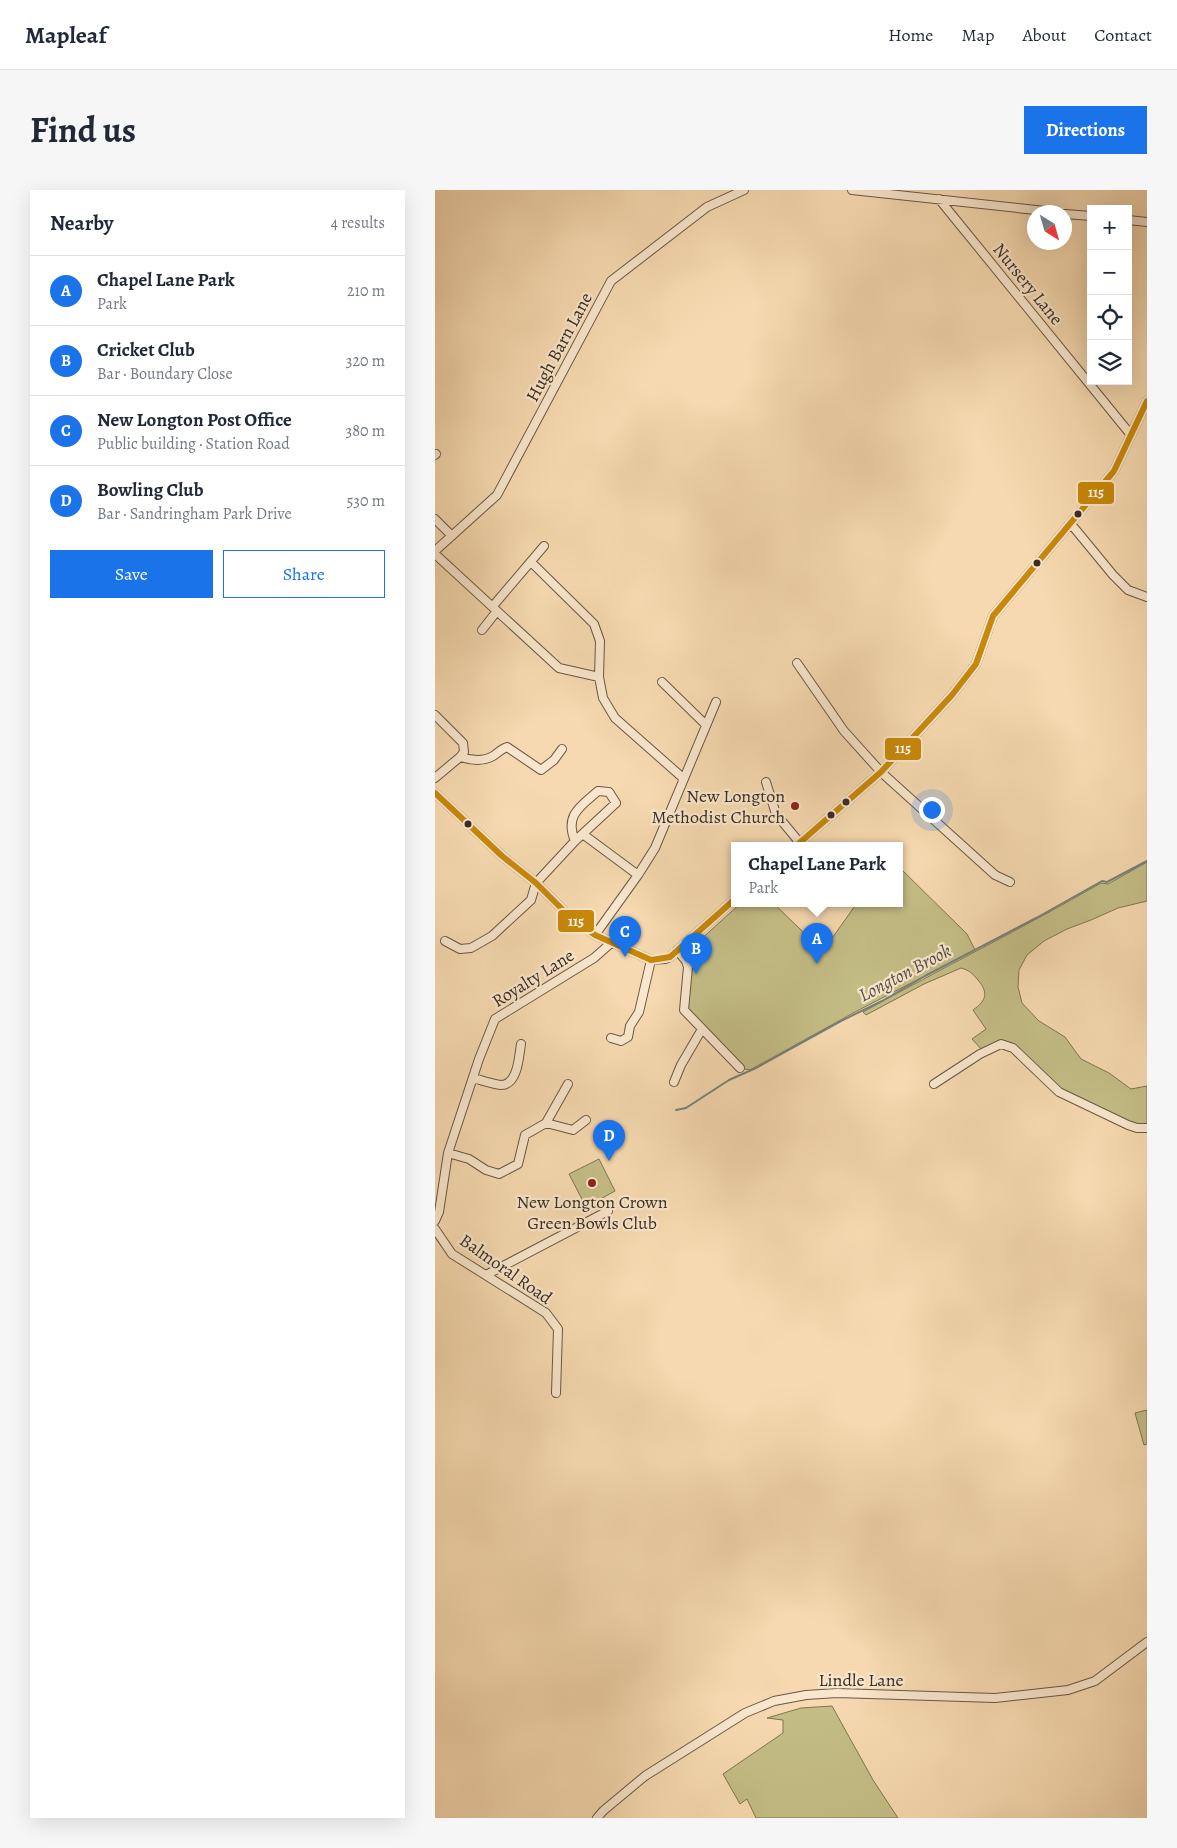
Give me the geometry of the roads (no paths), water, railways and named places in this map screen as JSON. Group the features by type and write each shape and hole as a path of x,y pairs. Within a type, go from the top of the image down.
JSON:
{"street":[{"name":"Hugh Barn Lane","path":"435,552 497,495 611,281 707,207 743,190"},
{"path":"853,190 1027,209"},
{"name":"Nursery Lane","path":"939,199 1131,435"},
{"path":"1072,215 1087,216"},
{"path":"1132,220 1146,222"},
{"path":"801,842 881,772 953,695 976,664 993,616 1114,471 1147,401"},
{"path":"435,519 452,536"},
{"path":"1071,524 1113,575 1128,590 1147,597"},
{"path":"481,630 495,608 544,546"},
{"path":"435,552 559,668 599,678"},
{"path":"531,562 595,624 600,641 599,678 603,698 615,718 683,778"},
{"path":"797,663 844,731 881,772 995,875 1010,882"},
{"path":"662,682 706,724"},
{"path":"595,935 655,848 716,702"},
{"path":"435,715 463,743 464,752 435,778"},
{"path":"460,757 470,760 485,759 507,747 541,770 554,760 562,749"},
{"path":"766,782 776,814 797,842"},
{"path":"445,941 460,950 471,948 492,936 531,900 536,883 575,841 584,835 616,803 609,792 598,791 574,812 571,831 575,841"},
{"path":"435,794 502,856 536,883 567,914 595,935 651,960 665,960 731,903"},
{"path":"584,835 638,875"},
{"name":"Royalty Lane","path":"435,1221 439,1212 448,1153 495,1019 594,958 611,943"},
{"path":"677,950 686,961 688,967 684,1010 740,1068"},
{"path":"611,1038 621,1041 628,1037 630,1026 639,1012 651,960"},
{"path":"674,1082 681,1065 702,1029"},
{"path":"473,1078 500,1085 506,1084 512,1079 519,1063 521,1044"},
{"path":"934,1084 980,1054 1001,1044 1013,1048 1059,1092 1128,1125 1137,1128 1147,1128"},
{"path":"448,1153 469,1159 486,1170 499,1174 518,1164 525,1135 546,1123 568,1084"},
{"path":"546,1123 573,1130 586,1120"},
{"path":"486,1275 608,1211"},
{"name":"Balmoral Road","path":"435,1229 453,1254 546,1313 558,1329 556,1393"},
{"name":"Lindle Lane","path":"597,1818 645,1776 745,1713 774,1701 806,1695 837,1693 995,1698 1067,1690 1095,1681 1147,1642"}],"waterway":[{"name":"Longton Brook","path":"676,1110 686,1108 729,1080 756,1068 841,1021 882,1001 1102,881 1107,882 1147,861"}],"place":[{"name":"New Longton Methodist Church","path":"795,806"},
{"name":"New Longton Post Office","path":"625,957"},
{"name":"Chapel Lane Park","path":"817,964"},
{"name":"Cricket Club","path":"696,974"},
{"name":"Bowling Club","path":"609,1161"},
{"name":"New Longton Crown Green Bowls Club","path":"592,1183"}]}
